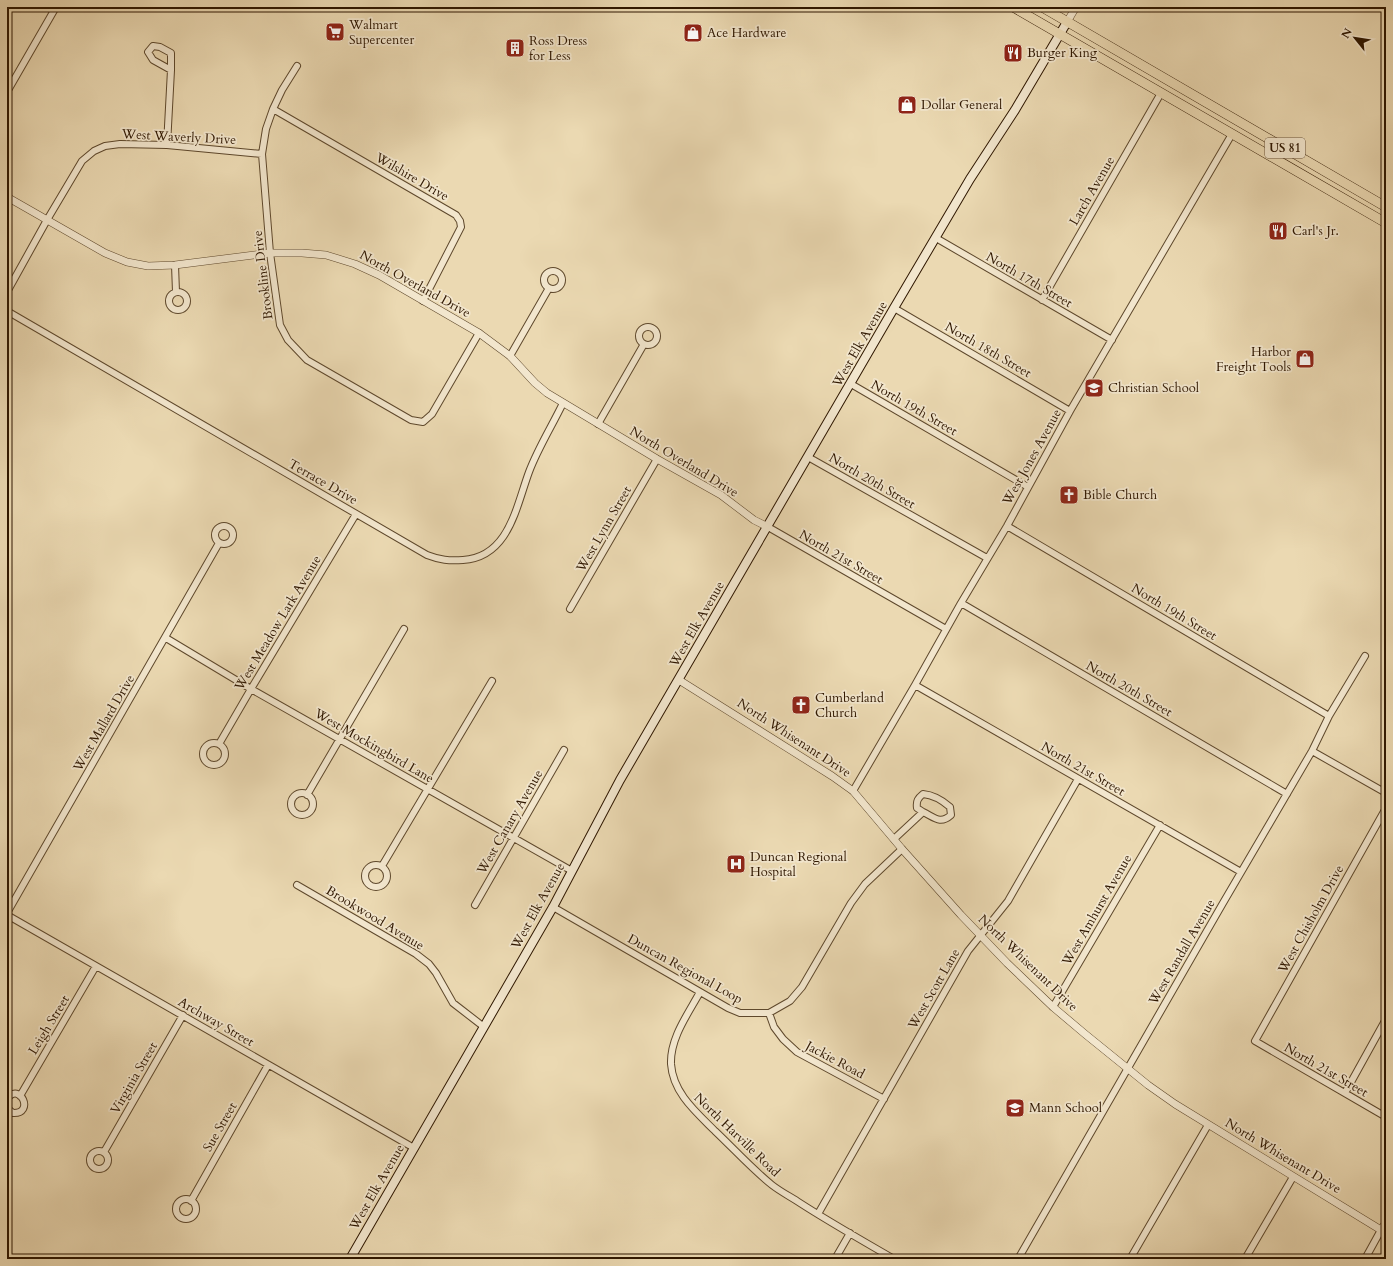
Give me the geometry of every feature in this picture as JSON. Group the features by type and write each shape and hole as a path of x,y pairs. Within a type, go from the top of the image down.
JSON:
{"main road":[{"name":"US 81","path":"1013,7 1386,223"},
{"name":"US 81","path":"1042,7 1386,207"},
{"name":"West Elk Avenue","path":"350,1259 553,907 620,780 970,179 1015,110 1067,22"},
{"path":"1212,123 1220,110"},
{"path":"1319,184 1326,172"}],"street":[{"path":"7,92 56,7"},
{"name":"West Elk Avenue","path":"1067,22 1076,7"},
{"name":"Brookline Drive","path":"297,66 282,90 273,109 266,129 262,154 270,253 280,325 288,340 307,360 411,420 423,422 432,414 479,333"},
{"path":"167,145 172,70"},
{"name":"Larch Avenue","path":"1042,300 1161,93"},
{"name":"Wilshire Drive","path":"273,109 456,215 460,221 461,227 423,301"},
{"name":"West Jones Avenue","path":"853,792 915,685 960,603 1007,526 1070,411 1232,134"},
{"name":"West Waverly Drive","path":"7,292 82,161 94,151 105,146 120,144 167,145 262,154"},
{"name":"North Overland Drive","path":"7,197 105,253 127,262 148,266 175,265 270,253 302,252 326,255 355,264 378,275 479,333 510,356 535,383 547,393 657,459 721,495 754,520 768,527"},
{"name":"North 17th Street","path":"936,238 1112,340"},
{"path":"175,265 176,292"},
{"path":"510,356 549,288"},
{"name":"North 18th Street","path":"894,308 1070,411"},
{"name":"Terrace Drive","path":"7,311 427,555 440,560 470,560 484,555 496,547 516,514 530,470 563,403"},
{"path":"598,424 644,344"},
{"name":"North 19th Street","path":"850,384 1028,487"},
{"name":"North 20th Street","path":"808,457 987,558"},
{"name":"West Lynn Street","path":"570,609 657,459"},
{"name":"West Meadow Lark Avenue","path":"219,744 356,514"},
{"name":"North 19th Street","path":"1007,526 1329,716"},
{"name":"North 21st Street","path":"768,527 946,629"},
{"name":"West Mallard Drive","path":"7,914 219,543"},
{"name":"North 20th Street","path":"960,603 1287,794"},
{"path":"307,795 404,629"},
{"name":"West Mockingbird Lane","path":"166,638 251,689 572,871"},
{"name":"West Randall Avenue","path":"1018,1259 1312,751 1329,716 1366,656"},
{"name":"North Whisenant Drive","path":"679,680 832,776 853,792 961,915 1007,963 1053,1007 1127,1069 1174,1104 1384,1232"},
{"path":"382,866 492,681"},
{"name":"North 21st Street","path":"915,685 1241,872"},
{"name":"West Canary Avenue","path":"475,905 564,750"},
{"path":"1312,751 1386,793"},
{"name":"West Scott Lane","path":"818,1214 968,951 980,934 1008,901 1078,779"},
{"path":"922,794 931,795 943,801 950,808 951,815 946,819 940,820 923,812 917,808 916,803 922,794"},
{"name":"West Chisholm Drive","path":"1255,1041 1386,808"},
{"path":"894,839 923,812"},
{"name":"West Amhurst Avenue","path":"1053,1007 1160,825"},
{"path":"770,1013 790,1001 802,987 851,903 865,884 902,849"},
{"name":"Brookwood Avenue","path":"297,885 416,954 429,964 436,973 453,1003 484,1027"},
{"name":"Duncan Regional Loop","path":"553,907 728,1008 740,1013 770,1013"},
{"name":"Archway Street","path":"7,914 414,1148"},
{"name":"Leigh Street","path":"7,1108 13,1113 21,1111 25,1103 20,1096 96,966"},
{"name":"North Harville Road","path":"700,992 676,1035 672,1050 671,1064 673,1078 679,1092 690,1106 749,1165 773,1186 894,1259"},
{"name":"Jackie Road","path":"770,1013 774,1027 783,1039 797,1052 884,1098"},
{"name":"Virginia Street","path":"104,1152 183,1015"},
{"path":"1345,1093 1386,1019"},
{"name":"North 21st Street","path":"1255,1041 1386,1117"},
{"name":"Sue Street","path":"191,1201 268,1065"},
{"path":"7,1100 14,1094 20,1096"},
{"path":"1130,1259 1208,1125"},
{"path":"1245,1259 1293,1177"},
{"path":"1365,1259 1384,1232 1386,1222"},
{"path":"835,1259 850,1233"}],"place":[{"name":"Walmart Supercenter","path":"335,32"},
{"name":"Ace Hardware","path":"693,33"},
{"name":"Ross Dress for Less","path":"515,48"},
{"name":"Burger King","path":"1013,53"},
{"name":"Dollar General","path":"907,105"},
{"name":"Carl's Jr.","path":"1278,231"},
{"name":"Harbor Freight Tools","path":"1305,359"},
{"name":"Christian School","path":"1094,388"},
{"name":"Bible Church","path":"1069,495"},
{"name":"Cumberland Church","path":"801,705"},
{"name":"Duncan Regional Hospital","path":"736,864"},
{"name":"Mann School","path":"1015,1108"}]}
